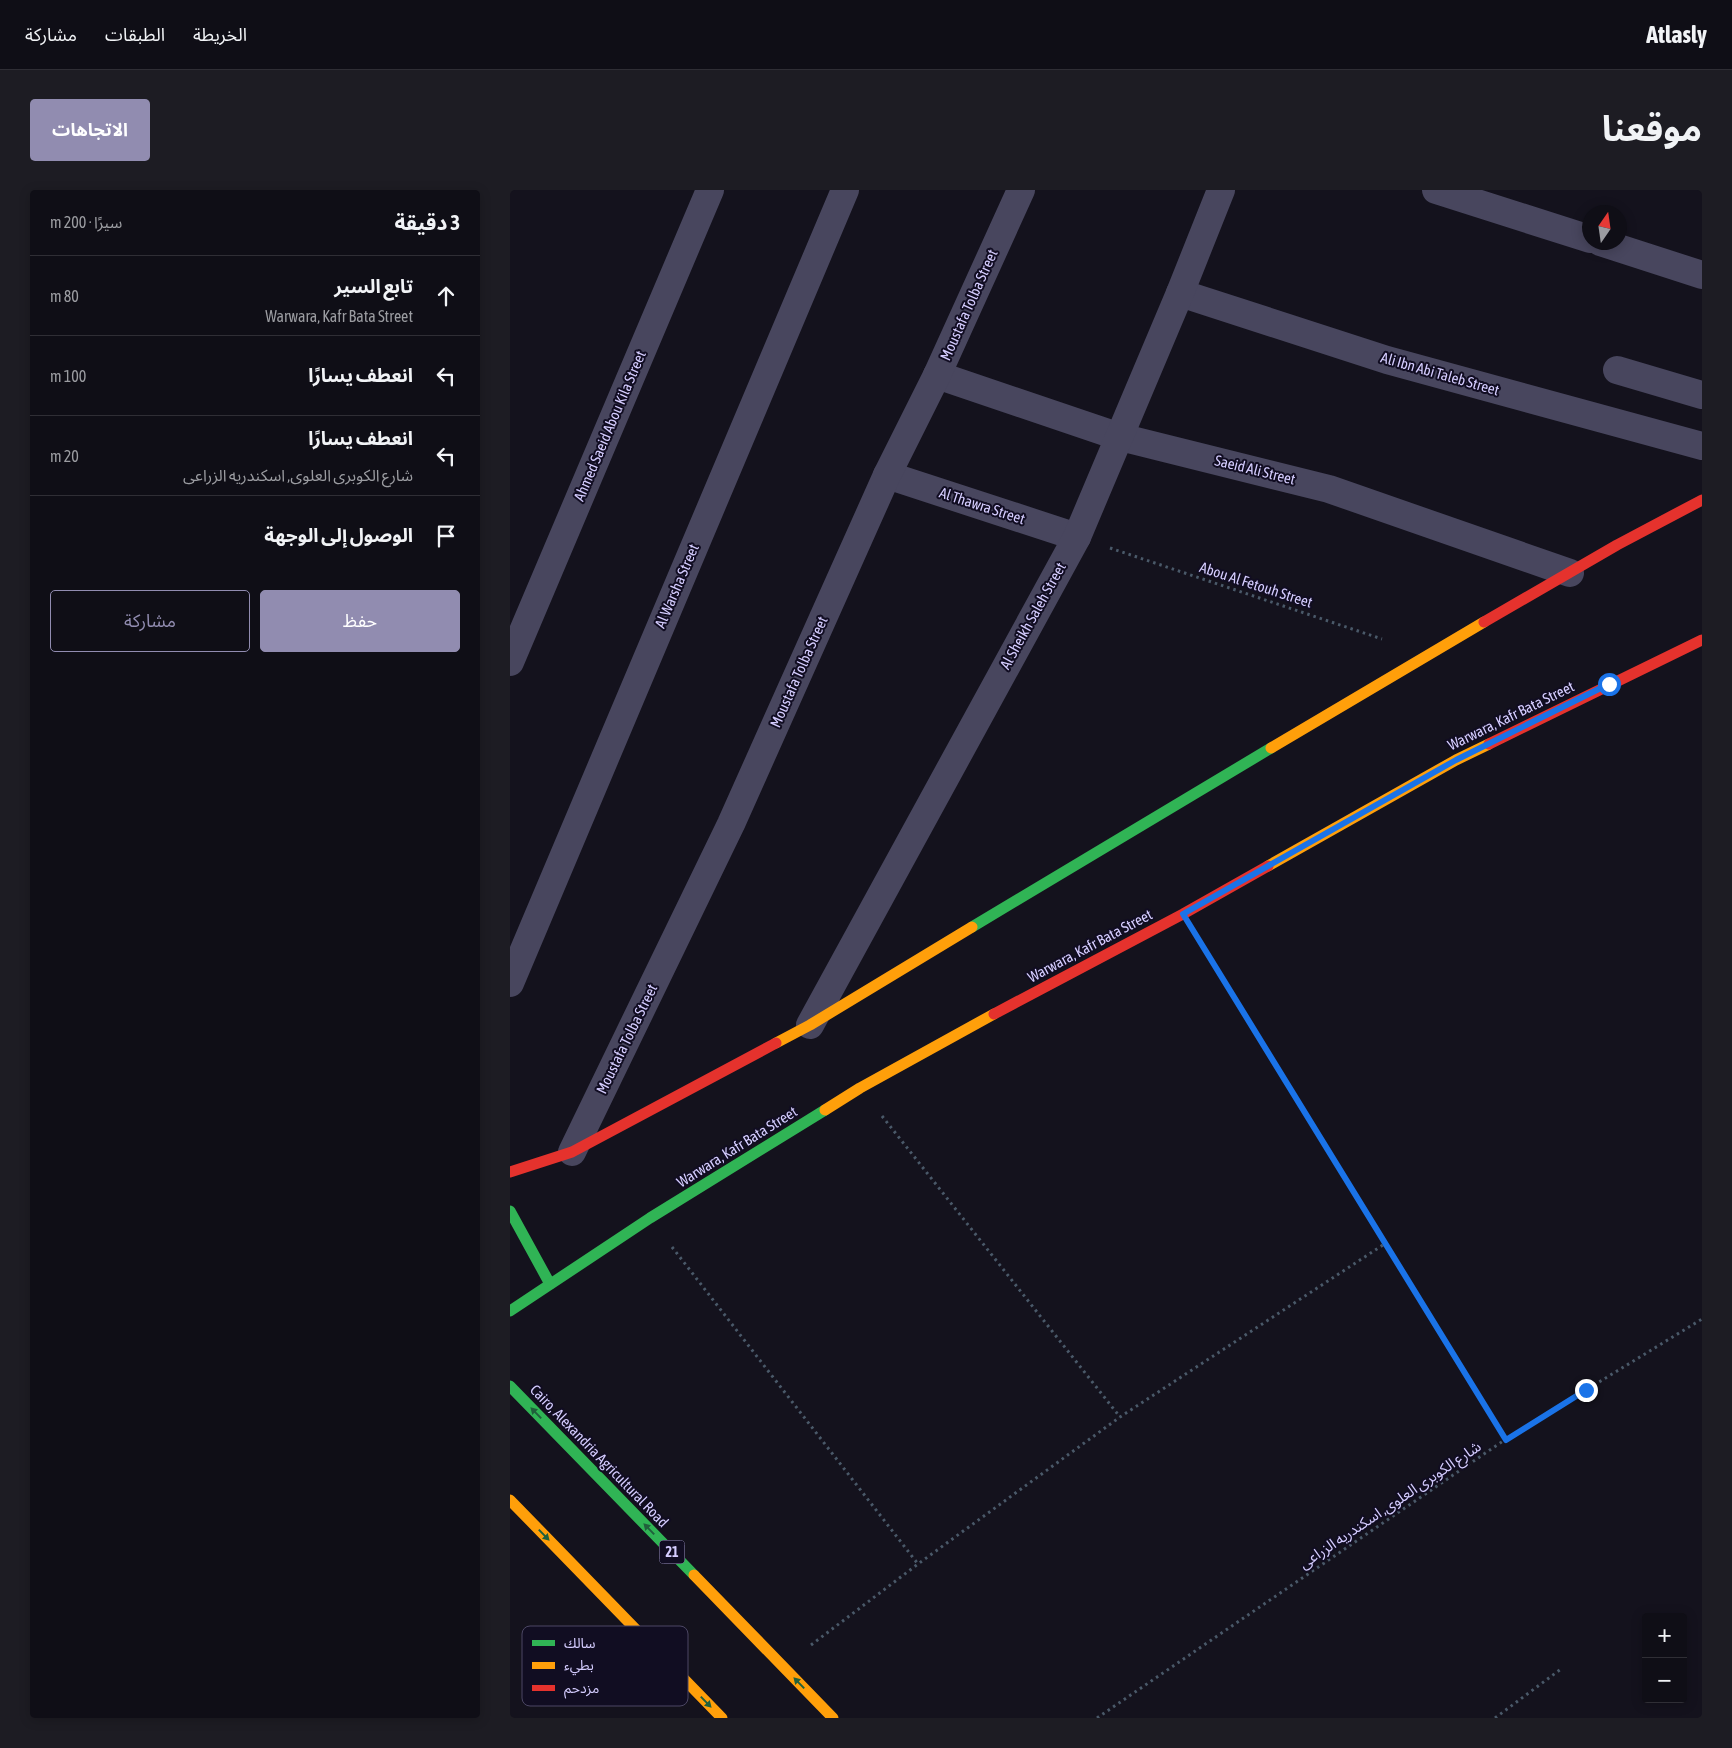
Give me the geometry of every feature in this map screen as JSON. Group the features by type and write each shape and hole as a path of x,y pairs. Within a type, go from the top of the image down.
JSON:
{"main road":[{"path":"510,1172 572,1152 810,1025 1427,654 1617,545 1702,500"},
{"name":"Warwara, Kafr Bata Street","path":"515,1301 550,1284 650,1218 860,1088 1027,996 1183,914 1456,760 1702,640"},
{"path":"510,1211 550,1284"},
{"name":"Cairo, Alexandria Agricultural Road","path":"510,1386 833,1718"},
{"path":"510,1500 633,1626"},
{"path":"688,1683 722,1718"}],"street":[{"name":"Ahmed Saeid Abou Kila Street","path":"510,662 710,190"},
{"name":"Al Warsha Street","path":"510,983 845,190"},
{"name":"Moustafa Tolba Street","path":"572,1152 731,824 887,475 938,375 1021,190"},
{"name":"Al Sheikh Saleh Street","path":"810,1025 1077,537 1180,293 1220,190"},
{"path":"1436,190 1582,236"},
{"path":"1625,250 1702,275"},
{"name":"Ali Ibn Abi Taleb Street","path":"1180,293 1387,360 1702,446"},
{"path":"1617,370 1702,395"},
{"name":"Saeid Ali Street","path":"938,375 1120,437 1329,488 1570,573"},
{"name":"Al Thawra Street","path":"887,475 1077,537"}],"path":[{"name":"Abou Al Fetouh Street","path":"1077,537 1427,654"},
{"path":"1183,914 1506,1440"},
{"path":"860,1088 1120,1416"},
{"path":"650,1218 918,1564"},
{"path":"809,1647 918,1564 1120,1416 1386,1243"},
{"name":"شارع الكوبرى العلوى, اسكندريه الزراعى","path":"1097,1718 1506,1440 1702,1319"},
{"path":"1495,1718 1561,1669"}],"traffic: fast":[{"path":"972,927 1271,748"},
{"path":"510,1311 650,1218 825,1110"},
{"path":"510,1211 550,1284"},
{"path":"510,1386 694,1575"}],"traffic: slow":[{"path":"1271,748 1484,622"},
{"path":"1268,866 1456,760 1489,744"},
{"path":"776,1043 810,1025 972,927"},
{"path":"825,1110 860,1088 994,1014"},
{"path":"510,1500 633,1626"},
{"path":"694,1575 833,1718"},
{"path":"688,1683 722,1718"}],"traffic: jam":[{"path":"1484,622 1617,545 1702,500"},
{"path":"1489,744 1702,640"},
{"path":"994,1014 1183,914 1268,866"},
{"path":"510,1172 572,1152 776,1043"}],"route":[{"path":"1586,1390 1506,1440 1183,914 1325,832 1456,760 1609,684"}]}
